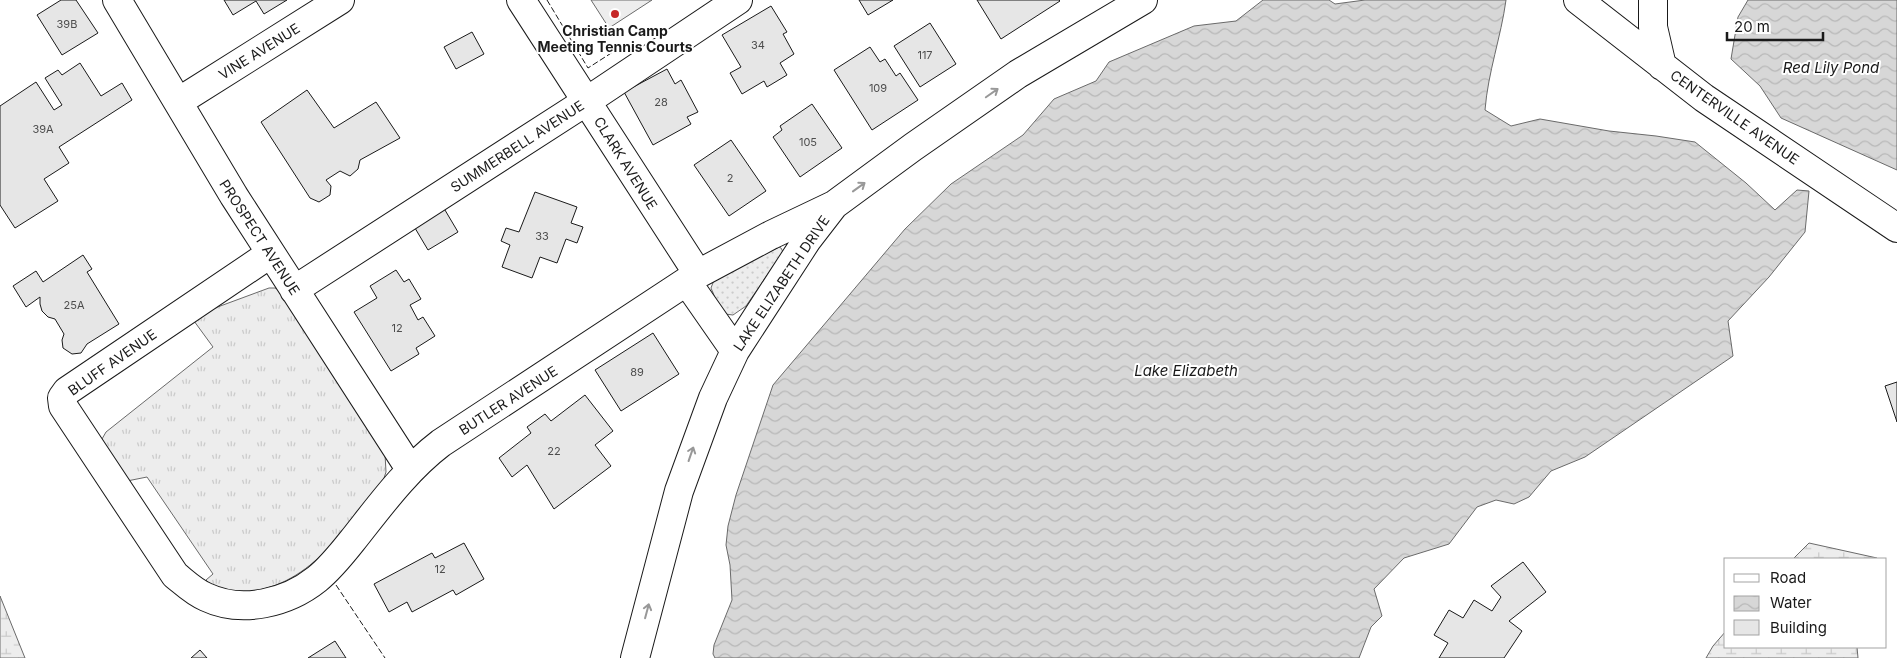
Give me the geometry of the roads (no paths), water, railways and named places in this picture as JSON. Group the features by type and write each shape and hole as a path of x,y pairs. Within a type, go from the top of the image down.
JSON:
{"street":[{"name":"PROSPECT AVENUE","path":"116,0 270,254 410,470"},
{"name":"VINE AVENUE","path":"178,102 340,0"},
{"name":"CLARK AVENUE","path":"521,0 587,101 735,351"},
{"name":"SUMMERBELL AVENUE","path":"294,290 587,101 738,0"},
{"name":"LAKE ELIZABETH DRIVE","path":"635,658 678,491 713,398 735,351 773,290 807,240 834,205 1018,74 1143,0"},
{"name":"CENTERVILLE AVENUE","path":"1578,0 1704,98 1897,228"},
{"path":"1653,0 1653,27 1662,66"},
{"name":"BUTLER AVENUE","path":"207,598 228,604 253,605 281,598 307,586 319,578 338,558 410,470 441,444 692,278 771,235 834,205"},
{"name":"BLUFF AVENUE","path":"207,598 195,591 176,575 63,406 62,398 67,391 270,254"}],"water":[{"name":"Lake Elizabeth","path":"1263,0 1329,0 1335,4 1365,0 1506,0 1485,110 1511,126 1540,119 1609,131 1695,142 1746,183 1775,210 1797,190 1809,191 1805,232 1769,277 1728,321 1733,356 1585,457 1551,471 1529,497 1514,504 1496,500 1477,507 1449,544 1404,558 1374,589 1382,616 1371,627 1359,658 715,658 713,654 714,645 732,600 730,565 726,545 728,526 736,495 773,385 905,229 951,184 1023,135 1054,99 1096,81 1109,62 1194,26 1236,21"},
{"name":"Red Lily Pond","path":"1748,0 1897,0 1897,170 1781,118 1760,86 1731,59 1738,17"}],"place":[{"name":"Christian Camp Meeting Tennis Courts","path":"615,14"}]}
